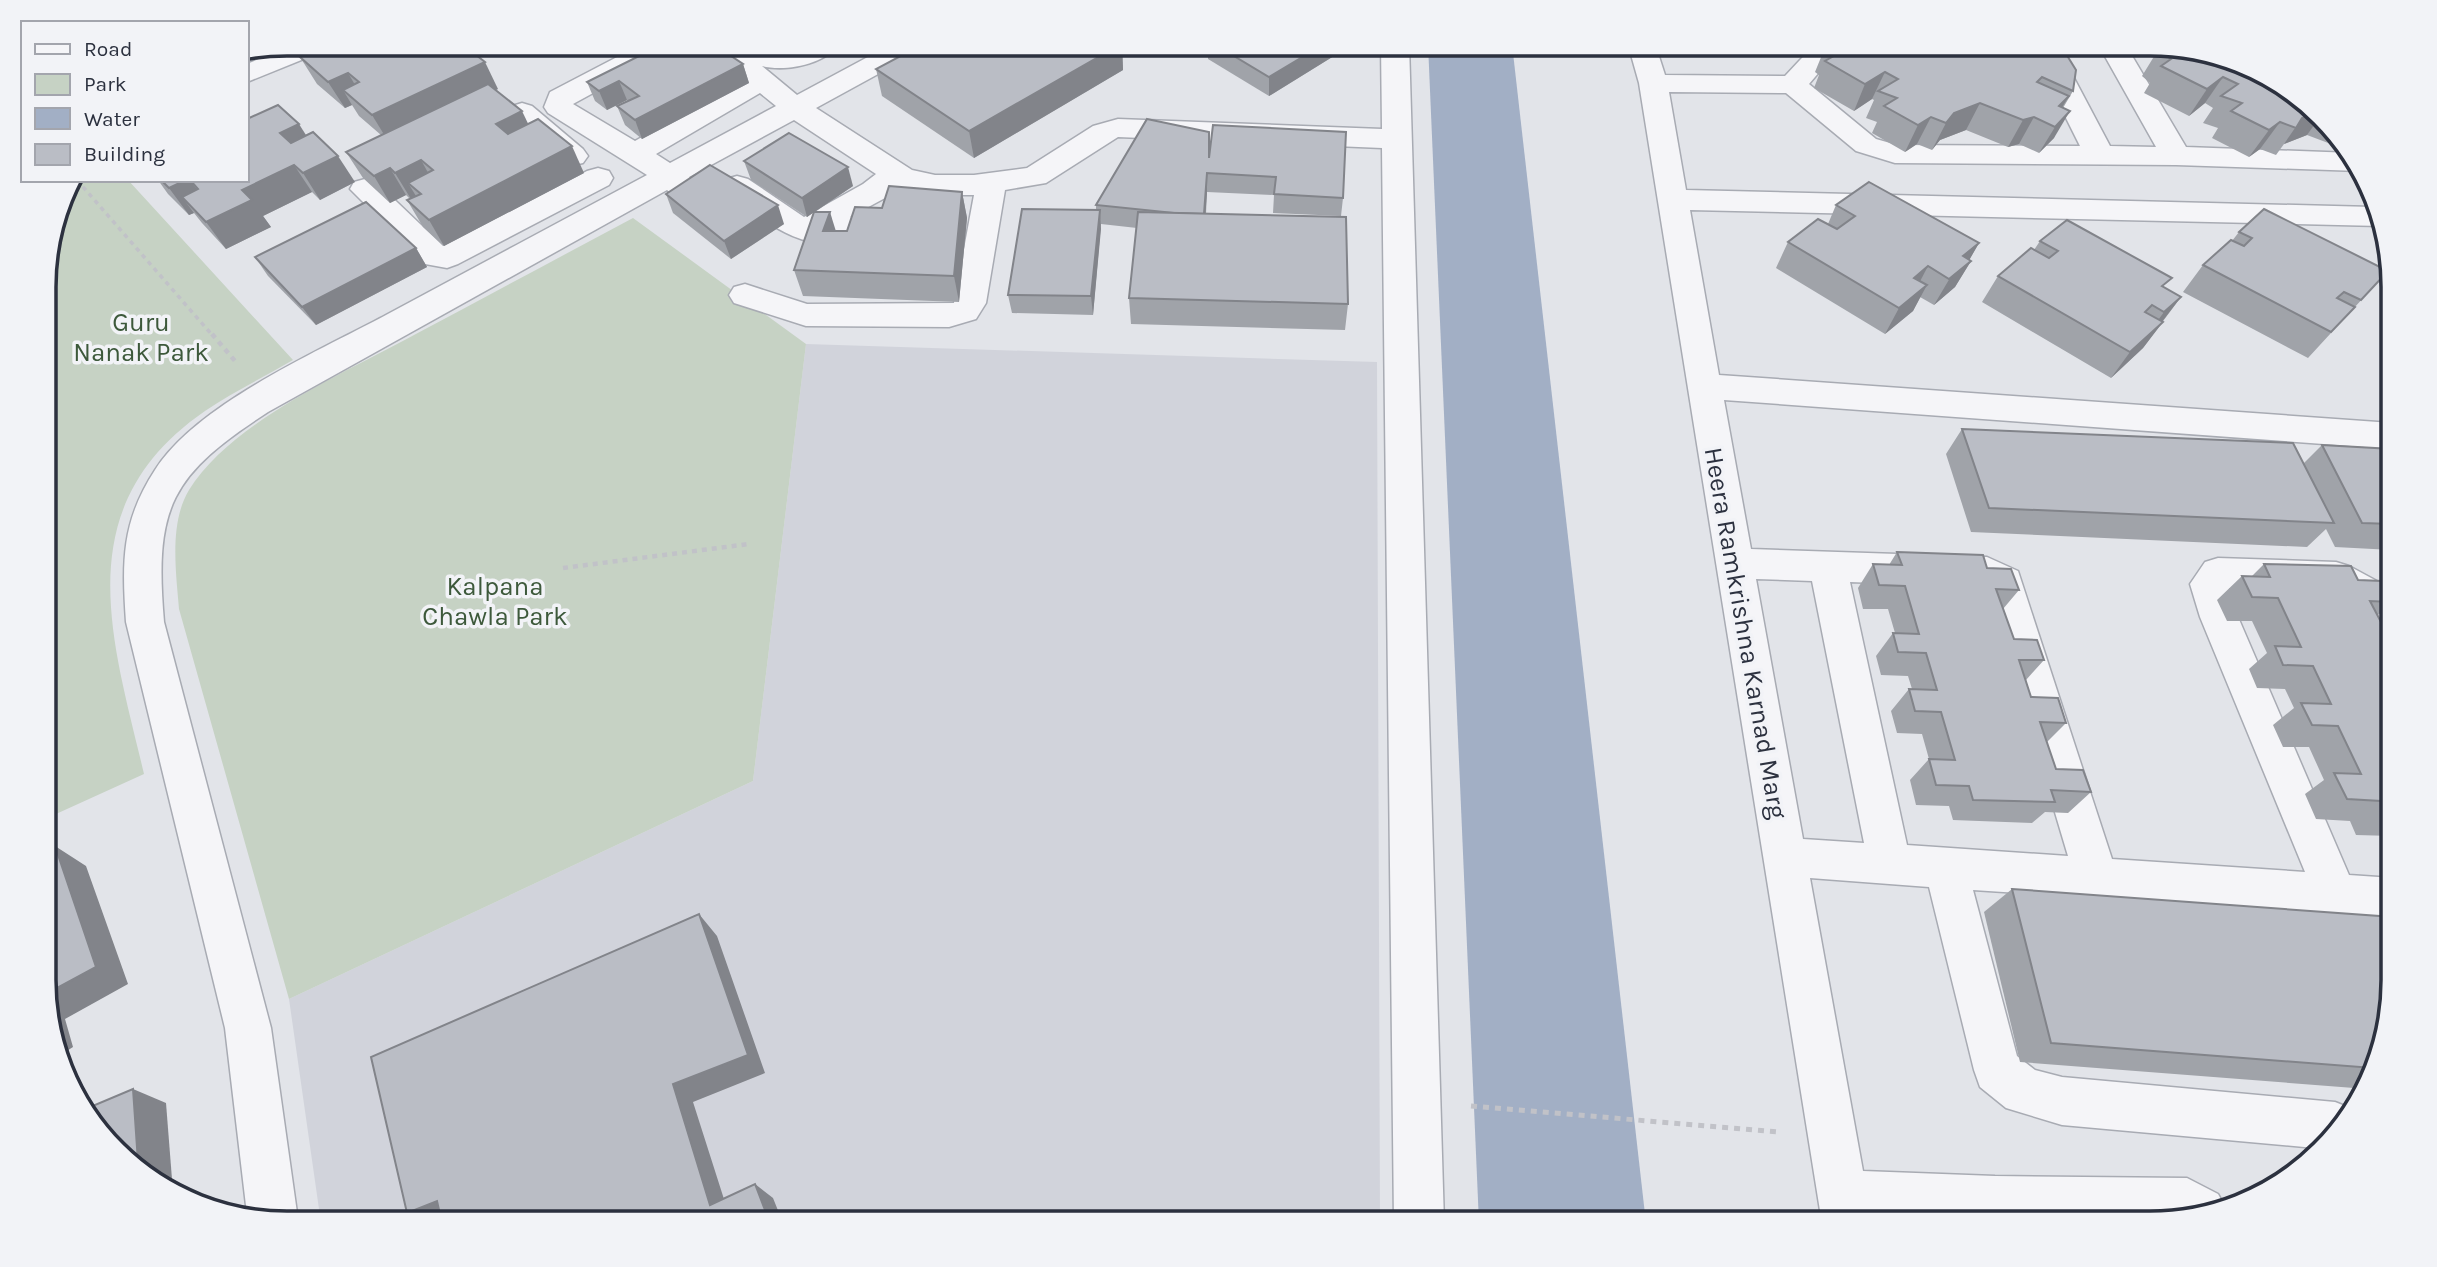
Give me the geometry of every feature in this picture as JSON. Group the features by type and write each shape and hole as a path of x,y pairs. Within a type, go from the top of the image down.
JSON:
{"street":[{"path":"248,74 288,56"},
{"path":"639,56 560,98 558,107 633,155 681,181 808,233 828,236 842,234 870,219 881,211 882,184"},
{"path":"732,56 762,80 779,144"},
{"path":"761,56 776,61 798,56"},
{"path":"838,56 860,72"},
{"path":"365,189 436,257 447,257 612,189 681,181 779,144 860,72 890,56"},
{"path":"1395,56 1419,1211"},
{"name":"Heera Ramkrishna Karnad Marg","path":"1645,56 1653,83 1844,1209"},
{"path":"1793,85 1819,56"},
{"path":"2049,56 2101,156"},
{"path":"2119,56 2176,156"},
{"path":"633,155 762,80"},
{"path":"1653,83 1793,85 1866,145 1895,154 2176,156 2344,163"},
{"path":"522,112 612,189"},
{"path":"798,222 804,226 820,223 882,184 935,185 1035,176 1103,132 1118,128 1397,139"},
{"path":"779,144 882,184 910,206 984,216"},
{"path":"745,295 806,314 949,316 965,311 970,303 991,182"},
{"path":"272,1210 248,1028 145,622 145,531 158,493 183,459 221,423 612,189"},
{"path":"1673,200 2369,217"},
{"path":"1704,386 2381,435"},
{"path":"1734,563 1987,572 2005,582 2096,878"},
{"path":"1828,566 1890,864"},
{"path":"2336,894 2218,617 2209,584 2218,573 2336,577 2373,597 2381,611"},
{"path":"1784,857 2381,897"},
{"path":"1946,867 1997,1070 2022,1091 2062,1101 2329,1126"},
{"path":"2018,1211 2187,1203 2194,1207"},
{"path":"1844,1209 1946,1211"}],"path":[{"path":"81,184 266,396"},
{"path":"563,568 749,544"},
{"path":"1417,1102 1831,1136"}],"shaded area":[{"path":"806,344 1377,362 1380,1211 319,1211 289,999 753,781"}],"green space":[{"name":"Guru Nanak Park","path":"82,182 130,182 293,360 205,411 161,449 132,489 116,532 110,578 113,625 120,673 144,774 56,814 56,272 64,227"},
{"name":"Kalpana Chawla Park","path":"633,218 806,344 753,781 289,999 179,609 175,548 183,503 189,490 208,465 232,442 291,401"}],"water":[{"path":"1429,56 1513,56 1645,1211 1478,1211"}],"building":[{"path":"477,56 485,62 372,115 343,90 359,82 348,73 328,82 300,57"},
{"path":"639,56 731,56 743,64 635,120 617,106 639,96 619,81 599,91 587,82"},
{"path":"900,56 1100,56 969,131 876,69"},
{"path":"1234,56 1304,56 1269,77"},
{"path":"1834,56 2067,56 2076,70 2073,91 2042,77 2037,82 2069,96 2059,106 2070,111 2055,127 2034,117 2023,120 1980,103 1954,113 1946,123 1931,117 1918,125 1884,106 1897,98 1878,91 1898,79 1885,72 1865,84 1825,61"},
{"path":"2168,57 2195,60 2224,68 2278,95 2306,117 2296,128 2280,122 2269,130 2231,111 2242,103 2221,96 2238,84 2223,77 2207,89 2161,66 2171,59"},
{"path":"488,84 522,111 496,124 508,134 538,119 572,146 429,220 407,200 421,194 408,183 433,170 421,160 395,173 390,168 374,176 346,152"},
{"path":"278,105 299,124 280,133 291,143 313,132 338,156 303,173 294,165 242,190 252,200 206,222 182,197 198,189 192,182 248,182 248,119"},
{"path":"1147,119 1209,132 1209,158 1213,125 1346,132 1343,198 1274,194 1276,177 1207,173 1204,214 1096,205"},
{"path":"789,133 848,167 802,198 744,161"},
{"path":"710,165 778,205 724,241 666,194"},
{"path":"163,182 182,182 169,188"},
{"path":"1869,182 1979,243 1963,256 1971,261 1949,279 1928,266 1914,278 1927,285 1899,308 1788,242 1818,219 1837,229 1855,216 1836,205"},
{"path":"889,186 962,192 954,276 794,270 814,212 830,212 823,231 847,231 855,207 882,208"},
{"path":"366,202 416,248 302,307 255,257"},
{"path":"1022,209 1100,210 1091,296 1008,295"},
{"path":"2264,209 2380,267 2380,279 2361,300 2344,292 2337,298 2355,307 2331,332 2203,265 2231,240 2244,246 2252,238 2239,232"},
{"path":"1138,212 1346,217 1348,304 1129,298"},
{"path":"2067,220 2172,278 2162,286 2181,297 2164,312 2152,305 2145,312 2163,322 2130,352 1998,276 2031,248 2049,258 2058,251 2040,241"},
{"path":"1962,429 2293,443 2334,523 1989,508"},
{"path":"2322,445 2381,448 2381,524 2362,523"},
{"path":"1897,552 1983,555 1987,568 2011,569 2019,590 1996,589 2014,639 2037,640 2044,660 2019,660 2031,697 2058,698 2066,723 2040,722 2056,769 2083,770 2091,792 2051,790 2055,802 1973,800 1969,786 1936,785 1929,759 1955,760 1941,712 1915,711 1909,689 1937,690 1926,653 1898,652 1893,633 1919,634 1905,586 1879,585 1873,564 1902,565"},
{"path":"2264,564 2351,566 2358,580 2381,581 2381,602 2370,601 2381,622 2381,801 2347,799 2334,773 2361,774 2338,726 2312,725 2301,703 2331,704 2313,666 2283,665 2275,646 2301,647 2278,598 2252,597 2242,576 2270,577"},
{"path":"56,849 96,967 57,988"},
{"path":"2012,889 2381,916 2379,1010 2373,1040 2363,1067 2051,1043"},
{"path":"699,914 748,1055 673,1084 710,1205 755,1184 765,1211 439,1211 437,1201 407,1211 371,1057"},
{"path":"133,1089 138,1156 113,1132 93,1106"}]}
